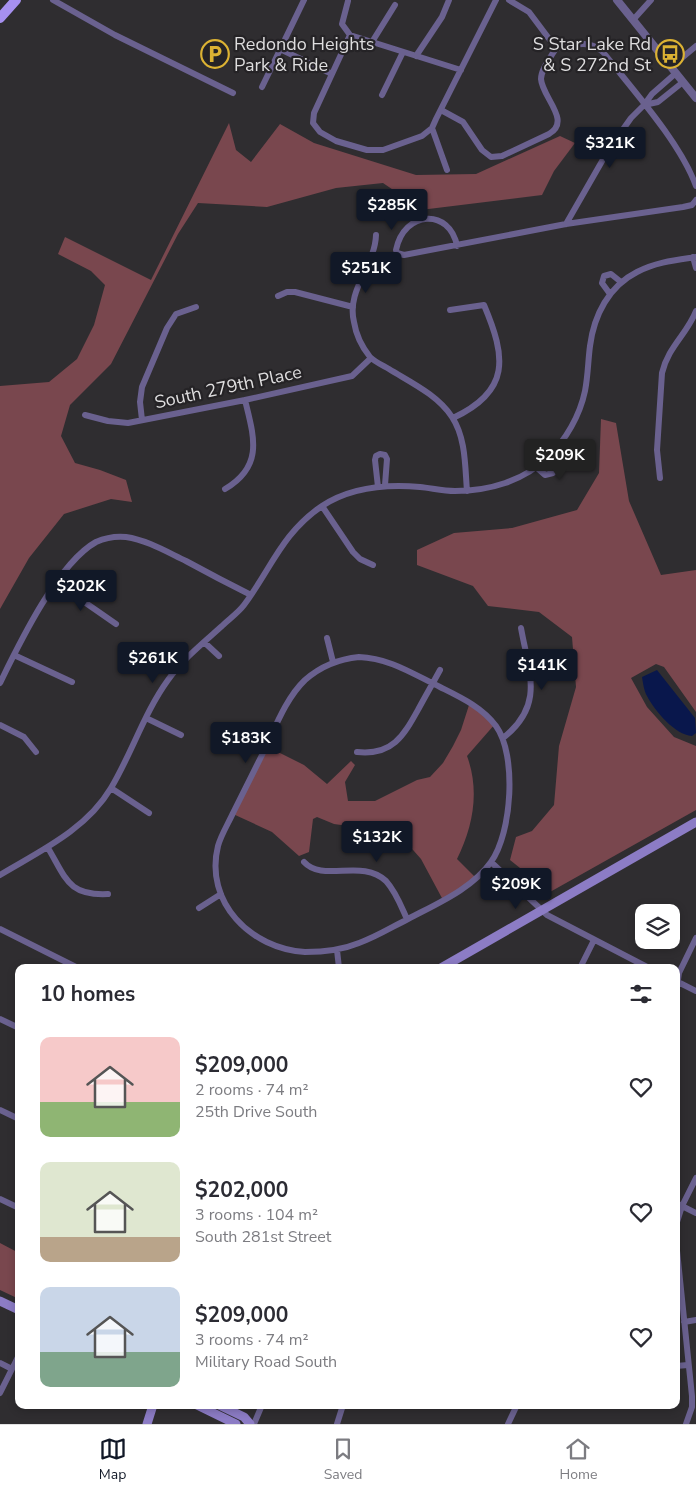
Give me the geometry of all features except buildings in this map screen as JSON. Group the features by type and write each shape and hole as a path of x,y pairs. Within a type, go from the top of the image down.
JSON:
{"main road":[{"path":"0,18 16,0"},
{"path":"448,964 696,822"},
{"path":"0,1301 15,1308"},
{"path":"147,1424 152,1409"},
{"path":"205,1409 236,1424"},
{"path":"227,1409 244,1417 252,1424"}],"street":[{"path":"52,0 115,35 232,93"},
{"path":"262,87 304,0"},
{"path":"416,56 442,17 449,0"},
{"path":"350,35 314,113 313,119 316,127 326,136 356,148 375,151 420,138 432,128 496,0"},
{"path":"509,0 530,12 556,48"},
{"path":"617,0 696,98"},
{"path":"633,20 651,0"},
{"path":"348,1 342,24 350,35 461,70"},
{"path":"372,42 395,5"},
{"path":"556,48 582,44 593,44 598,47 644,105 677,151 696,186"},
{"path":"566,224 609,149 631,118 696,46"},
{"path":"441,110 463,122 482,150 491,157 502,156 549,134 555,130 558,119 542,84 541,75 556,48"},
{"path":"280,49 332,74"},
{"path":"382,95 403,52"},
{"path":"644,105 658,102 683,82"},
{"path":"432,128 447,170"},
{"path":"457,246 456,239 449,229 439,222 426,218 416,221 407,227 396,250 400,255 404,255 457,246 566,224 683,207 692,205 696,200"},
{"path":"376,235 374,248 360,280 353,308 354,322 362,347 371,358 441,403 453,418 463,446 467,491"},
{"path":"0,875 48,848 83,821 111,788 146,718 167,682 181,663 242,608 286,539 300,524 322,506 356,490 382,486 467,491 506,483 536,467 547,458 564,438 579,410 586,389 592,331 598,315 610,294 621,282 638,271 660,263 694,257 696,268"},
{"path":"610,294 602,283 604,276 611,274 621,282"},
{"path":"278,296 287,292 295,292 353,308"},
{"path":"450,310 484,305 498,341 500,354 497,375 486,396 470,410 453,418"},
{"path":"142,420 140,402 142,387 167,328 176,314 196,307"},
{"path":"660,478 657,450 662,373 664,364 673,346 688,327 695,314"},
{"name":"South 279th Place","path":"85,415 108,421 128,423 244,400 352,376 371,358"},
{"path":"225,489 241,478 252,454 252,430 244,400"},
{"path":"536,467 545,475 553,473 554,465 547,458"},
{"path":"322,506 353,552 360,559 373,565"},
{"path":"0,683 40,606 80,556 95,543 111,538 126,537 140,540 164,550 251,595"},
{"path":"57,583 116,624"},
{"path":"503,738 515,729 522,720 528,709 531,696 521,628"},
{"path":"327,638 333,662"},
{"path":"204,642 219,656"},
{"path":"14,655 72,682"},
{"path":"346,658 372,658 400,666 470,702 495,724 503,738 508,759 508,803 502,835 491,862 461,889 367,940 337,950 306,952 290,950 258,939 235,918 221,894 216,872 217,855 221,840 228,822 291,698 305,681 320,669 346,658"},
{"path":"357,752 369,754 377,752 386,749 399,740 409,727 440,670"},
{"path":"146,718 181,735"},
{"path":"0,725 24,737 36,752"},
{"path":"111,788 148,813"},
{"path":"48,848 66,879 74,888 85,893 108,894"},
{"path":"304,862 310,867 323,870 364,870 377,875 391,888 407,919"},
{"path":"491,862 541,910 561,923 641,964"},
{"path":"199,908 221,894"},
{"path":"0,929 70,964"},
{"path":"680,971 696,938"},
{"path":"582,964 594,940"},
{"path":"337,950 339,964"},
{"path":"680,983 696,991"},
{"path":"0,1019 15,1026"},
{"path":"0,1110 15,1117"},
{"path":"680,1203 696,1178"},
{"path":"0,1199 15,1206"},
{"path":"680,1205 696,1213"},
{"path":"680,1293 692,1407 686,1424"},
{"path":"684,1322 696,1320"},
{"path":"0,1363 12,1369"},
{"path":"0,1393 15,1363"},
{"path":"680,1366 688,1365"},
{"path":"252,1424 260,1409"},
{"path":"337,1424 342,1409"},
{"path":"508,1424 515,1409"}],"shaded area":[{"path":"229,123 236,150 251,162 280,124 314,143 416,175 476,174 560,136 575,143 554,171 542,195 404,212 408,200 383,183 336,188 267,207 198,203 178,234 111,364 70,405 61,436 75,463 126,480 132,502 111,499 64,514 29,558 0,609 0,386 49,382 77,359 94,325 105,285 91,271 58,254 65,237 151,280"},
{"path":"601,419 616,423 629,501 661,575 696,570 696,712 664,667 656,664 631,678 647,707 674,737 696,746 696,810 550,892 510,860 516,837 532,831 554,805 559,746 576,687 572,637 539,612 488,606 473,586 417,565 417,550 454,533 512,528 577,510 599,473"},
{"path":"657,670 695,718 696,733 692,736 686,735 672,727 660,715 647,696 642,677"},
{"path":"470,702 495,724 467,756 473,782 473,809 463,847 457,859 476,878 443,900 421,859 398,833 334,824 317,817 313,819 309,852 299,856 272,832 233,814 266,746 304,765 327,784 351,761 355,765 345,782 348,801 375,801 417,780 430,777 443,763 453,746 461,730"},
{"path":"0,1243 15,1251 15,1297 0,1290"}],"place":[{"name":"Redondo Heights Park & Ride","path":"215,54"},
{"name":"S Star Lake Rd & S 272nd St","path":"670,54"}]}
